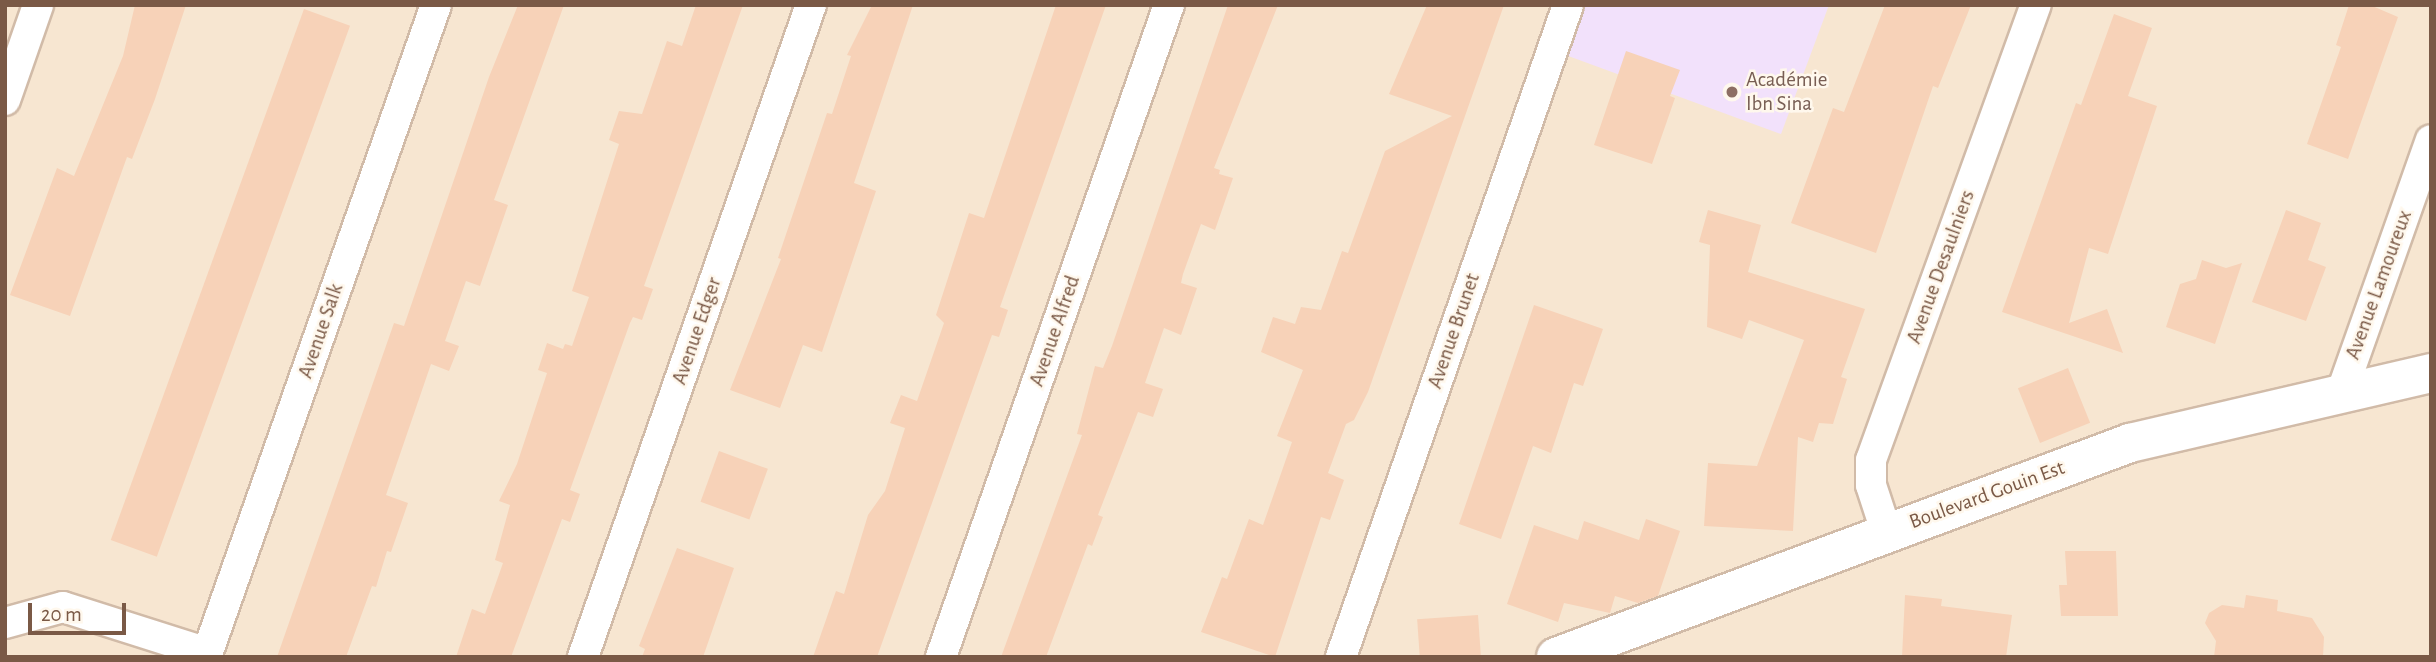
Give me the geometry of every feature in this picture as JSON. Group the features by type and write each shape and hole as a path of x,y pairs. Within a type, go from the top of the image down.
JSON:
{"street":[{"path":"5,100 38,5"},
{"name":"Avenue Salk","path":"207,655 436,5"},
{"name":"Avenue Edger","path":"583,657 811,5"},
{"name":"Avenue Alfred","path":"941,657 1169,5"},
{"name":"Avenue Brunet","path":"1341,657 1568,5"},
{"name":"Avenue Desaulniers","path":"1886,531 1871,485 1871,460 2036,5"},
{"name":"Avenue Lamoureux","path":"2342,391 2431,140"},
{"name":"Boulevard Gouin Est","path":"1556,657 1886,531 2130,443 2342,391 2431,373"},
{"path":"5,623 63,607 207,655"}],"shaded area":[{"path":"5,5 2431,5 2431,657 5,657"},
{"name":"Académie Ibn Sina","path":"1568,5 1829,5 1781,134 1552,50"}],"building":[{"path":"135,5 186,5 155,99 132,159 127,157 70,316 10,295 57,168 74,176 123,56"},
{"path":"518,5 564,5 494,200 508,205 480,286 466,281 445,341 459,346 449,371 431,364 386,495 408,503 391,552 387,551 376,587 372,586 346,657 277,657 394,323 404,326 489,77"},
{"path":"696,5 743,5 644,286 653,289 642,320 633,317 630,323 570,490 580,494 570,522 562,519 511,657 456,657 472,609 485,614 503,563 495,560 510,505 499,501 517,464 547,373 538,370 547,343 563,349 565,344 572,346 589,297 572,291 619,144 609,140 619,111 642,114 667,41 682,46"},
{"path":"872,5 913,5 854,183 876,191 822,352 803,345 780,408 730,390 781,259 778,258 827,113 832,114 851,56 847,55"},
{"path":"1056,5 1106,5 1000,307 1008,310 999,337 992,335 877,657 813,657 836,591 844,594 868,515 885,491 905,428 890,423 901,395 917,401 944,323 936,315 969,213 984,218"},
{"path":"1228,5 1278,5 1214,168 1220,170 1219,174 1233,178 1215,230 1201,224 1183,274 1181,283 1197,288 1181,335 1164,328 1145,383 1163,389 1153,417 1138,412 1098,515 1103,517 1092,546 1088,544 1046,657 1001,657 1082,435 1077,434 1095,366 1103,368 1112,346"},
{"path":"1427,5 1504,5 1368,392 1354,420 1346,424 1328,473 1344,480 1330,520 1321,517 1275,657 1201,632 1222,577 1227,579 1249,519 1263,525 1292,442 1277,436 1303,370 1261,352 1273,317 1295,324 1301,307 1321,310 1342,251 1348,253 1385,151 1452,116 1389,94"},
{"path":"1885,5 1971,5 1938,88 1933,86 1876,253 1791,223 1833,108 1844,112"},
{"path":"2349,5 2370,5 2398,17 2348,159 2307,144 2341,47 2336,45"},
{"path":"304,9 350,26 157,557 111,540"},
{"path":"2114,14 2152,28 2128,96 2157,106 2108,254 2089,248 2069,323 2107,309 2123,353 2002,312 2076,103 2081,105"},
{"path":"1626,51 1680,70 1670,96 1675,98 1652,164 1594,145"},
{"path":"1708,210 1761,225 1748,272 1865,309 1841,377 1847,379 1833,424 1819,423 1813,442 1798,437 1793,531 1704,526 1708,463 1757,466 1804,340 1749,320 1742,339 1707,327 1710,245 1699,242"},
{"path":"2286,210 2321,223 2308,260 2326,267 2306,321 2252,302"},
{"path":"2202,260 2226,268 2242,263 2215,344 2166,327 2180,284 2196,279"},
{"path":"1534,305 1603,329 1583,386 1574,383 1551,453 1533,446 1501,539 1459,524"},
{"path":"2068,368 2090,423 2040,443 2018,388"},
{"path":"719,451 768,469 749,520 701,502"},
{"path":"1646,519 1680,531 1658,596 1638,603 1615,596 1610,613 1564,603 1558,622 1507,604 1534,525 1578,540 1584,521 1639,540"},
{"path":"677,548 734,568 703,657 642,657 645,649 639,646"},
{"path":"2065,551 2116,551 2118,616 2061,616 2059,585 2067,585"},
{"path":"1905,595 1942,599 1941,606 2012,615 2006,657 1902,657"},
{"path":"2246,595 2278,600 2277,611 2312,618 2324,637 2323,657 2214,657 2216,641 2205,623 2209,613 2222,605 2244,608"},
{"path":"1478,615 1481,657 1420,657 1417,619"}],"place":[{"name":"Académie Ibn Sina","path":"1732,92"}]}
